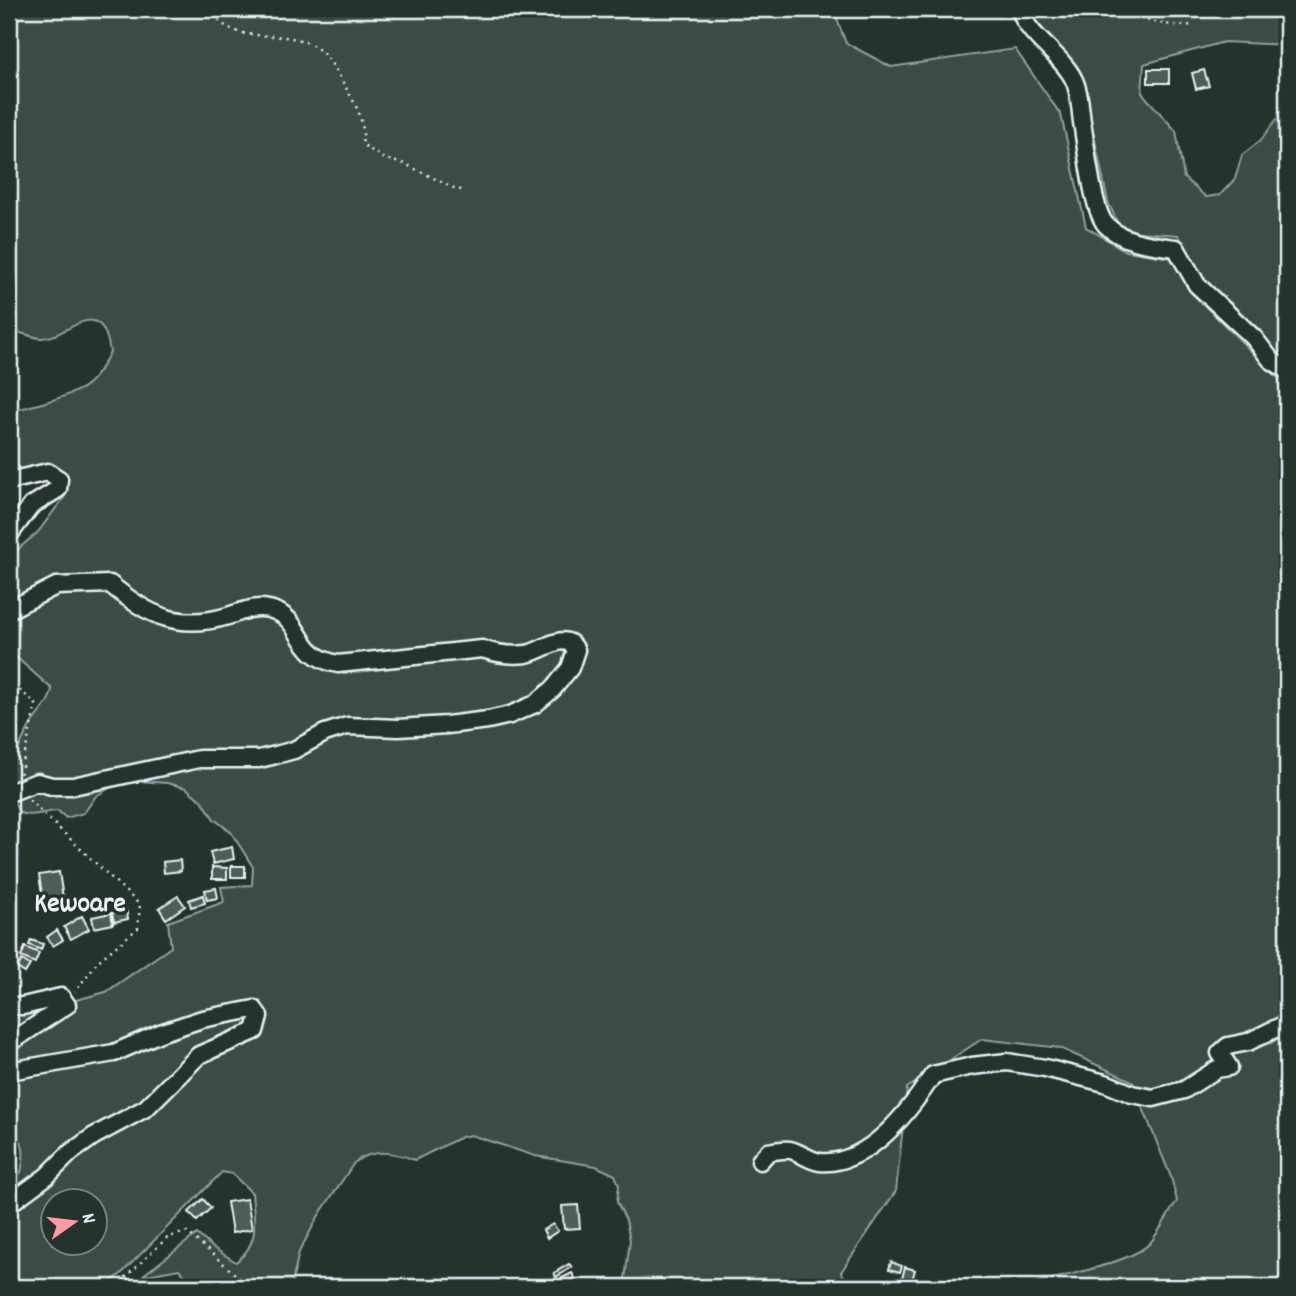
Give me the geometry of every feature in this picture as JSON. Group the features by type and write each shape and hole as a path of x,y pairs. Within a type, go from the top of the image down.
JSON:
{"street":[{"path":"1020,9 1025,22 1066,66 1076,83 1100,217 1107,226 1131,240 1175,248 1197,285 1254,338 1271,360 1287,370"},
{"path":"9,481 48,472 59,479 58,489 30,506 9,535"},
{"path":"9,610 57,586 110,584 137,606 169,619 211,621 264,607 278,612 290,622 310,653 325,662 338,664 482,649 495,654 522,655 566,641 576,650 569,668 553,689 535,704 510,715 447,725 398,728 347,726 325,733 294,750 259,759 198,759 73,786 52,786 37,782 13,791"},
{"path":"9,1006 23,1006 61,997 66,1005 9,1043"},
{"path":"9,1071 114,1053 160,1032 202,1019 254,1009 259,1016 255,1031 199,1055 146,1108 86,1141 47,1176 9,1204"},
{"path":"760,1161 768,1152 789,1150 820,1162 848,1158 890,1132 910,1110 933,1075 972,1066 1007,1062 1081,1077 1153,1098 1184,1090 1217,1069 1229,1067 1220,1053 1228,1046 1248,1042 1287,1023"}],"path":[{"path":"210,9 228,29 242,34 296,39 316,47 327,58 352,97 365,130 362,144 384,159 405,164 464,191"},
{"path":"1121,9 1171,26 1194,25"},
{"path":"9,681 36,704 13,791 140,905 138,928 97,962 66,1005"},
{"path":"115,1287 168,1237 187,1232 250,1287"}],"shaded area":[{"path":"9,9 833,9 846,43 891,67 1015,49 1061,115 1086,227 1126,251 1172,258 1193,294 1281,381 1287,382 1287,1016 1249,1034 1223,1042 1239,1052 1271,1043 1287,1033 1287,1287 1014,1287 1107,1265 1140,1251 1154,1238 1177,1201 1171,1177 1132,1081 1060,1048 982,1039 907,1088 896,1191 841,1272 851,1287 624,1287 630,1240 626,1220 617,1202 619,1185 615,1175 596,1166 535,1156 471,1135 461,1137 415,1160 376,1153 354,1163 319,1215 299,1252 291,1287 195,1287 179,1269 142,1276 197,1234 236,1262 244,1254 253,1239 252,1193 232,1174 222,1172 121,1274 104,1287 9,1287 9,1182 21,1172 23,1154 19,1138 9,1130 9,1010 72,1001 106,992 171,947 168,922 224,902 221,887 252,885 253,867 231,832 214,819 203,802 186,788 167,783 123,780 96,796 84,813 66,818 58,811 34,815 20,813 14,803 10,781 15,758 30,726 49,700 52,689 17,658 9,657 9,557 38,532 65,496 68,478 47,466 9,473 9,406 15,410 53,400 82,388 95,377 110,352 106,334 99,324 91,321 82,322 51,336 29,336 9,329"},
{"path":"1033,9 1192,9 1196,18 1239,14 1240,9 1287,9 1287,45 1224,42 1144,64 1142,93 1176,131 1184,178 1206,197 1220,195 1235,179 1242,155 1261,140 1276,120 1287,113 1287,360 1276,354 1205,279 1178,235 1139,232 1119,226 1108,202 1081,75 1034,19"}],"building":[{"path":"1148,69 1169,69 1169,83 1148,83"},
{"path":"1204,70 1209,86 1196,89 1192,73"},
{"path":"232,847 234,859 213,864 210,852"},
{"path":"180,860 181,871 164,873 163,862"},
{"path":"231,866 245,866 245,877 231,877"},
{"path":"212,867 227,868 227,879 212,879"},
{"path":"59,872 63,898 43,901 39,875"},
{"path":"216,888 218,898 207,900 205,890"},
{"path":"203,895 205,903 191,907 189,900"},
{"path":"178,896 185,906 166,919 159,908"},
{"path":"126,910 128,919 114,922 112,913"},
{"path":"111,913 113,924 94,928 92,917"},
{"path":"82,916 89,929 71,939 64,927"},
{"path":"57,930 63,940 53,946 47,937"},
{"path":"31,940 43,944 41,950 29,945"},
{"path":"25,947 39,953 35,963 21,957"},
{"path":"22,960 30,965 25,973 17,968"},
{"path":"203,1199 211,1208 197,1221 189,1212"},
{"path":"247,1199 252,1229 232,1233 227,1202"},
{"path":"578,1205 580,1228 564,1229 562,1206"},
{"path":"553,1224 558,1231 547,1238 543,1230"},
{"path":"891,1262 902,1266 900,1272 889,1269"},
{"path":"569,1264 572,1267 556,1277 554,1273"},
{"path":"905,1267 915,1270 910,1287 900,1286"},
{"path":"572,1273 577,1282 561,1287 558,1280"}],"district":[{"name":"Kewoare","path":"80,906"}]}
